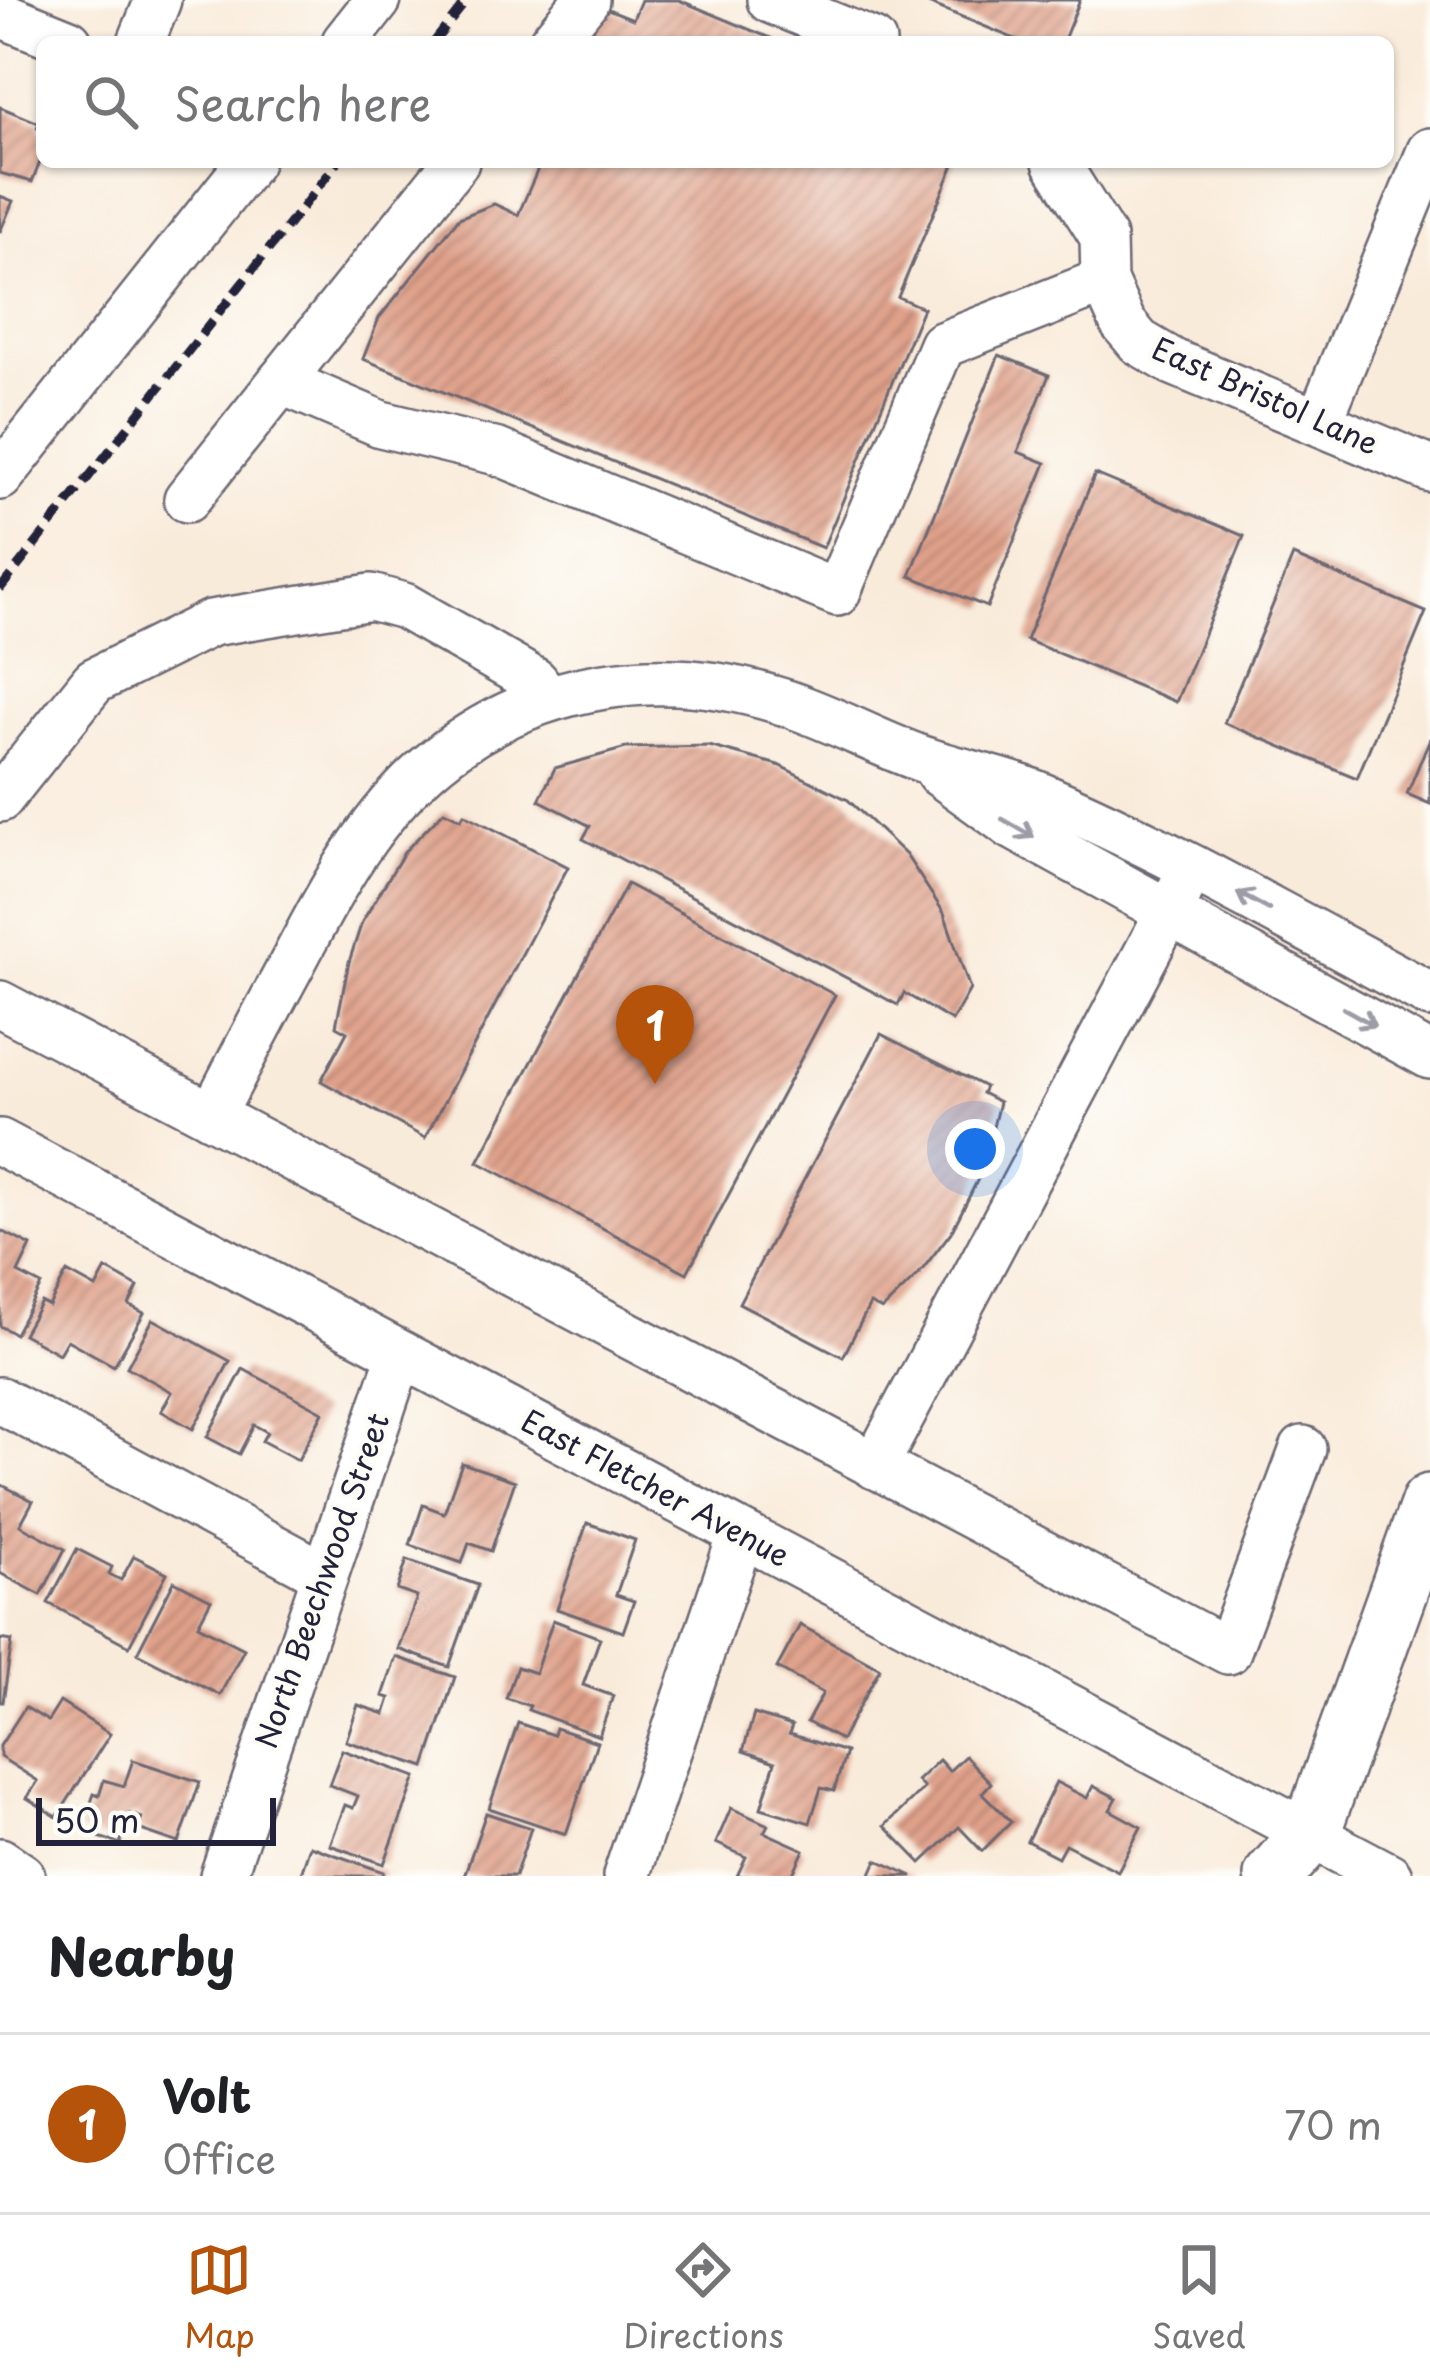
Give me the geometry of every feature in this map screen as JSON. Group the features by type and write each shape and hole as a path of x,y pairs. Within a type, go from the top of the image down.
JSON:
{"main road":[{"path":"1274,1876 1313,1855 1430,1503"}],"street":[{"path":"143,36 158,0"},
{"path":"350,36 378,0"},
{"path":"557,36 586,0"},
{"path":"770,0 858,36"},
{"path":"0,14 54,36"},
{"path":"1318,422 1430,151"},
{"path":"3,468 245,168"},
{"path":"187,499 452,168"},
{"name":"East Bristol Lane","path":"1059,168 1104,259 1123,322 1139,342 1430,469"},
{"path":"281,382 381,424 499,452 837,593 942,344 1104,259"},
{"path":"0,800 94,681 211,623 371,597 404,606 535,681 547,698"},
{"path":"212,1116 333,884 367,833 440,757 508,714 547,698 645,681 740,689 836,721 923,759 1034,793 1192,868 1430,995"},
{"path":"923,759 958,790 1012,826 1430,1056"},
{"path":"875,1466 1192,868"},
{"path":"0,1004 1228,1651 1303,1449"},
{"name":"East Fletcher Avenue","path":"0,1142 741,1535 1313,1855 1389,1876"},
{"name":"North Beechwood Street","path":"223,1876 400,1355"},
{"path":"0,1400 325,1575"},
{"path":"626,1876 741,1535"},
{"path":"0,1861 22,1876"}],"building":[{"path":"641,0 679,0 766,36 591,36 603,7 633,19"},
{"path":"921,0 1080,0 1065,36 1008,36"},
{"path":"0,107 36,122 38,168 32,182 0,173"},
{"path":"538,168 952,168 898,297 923,308 823,548 363,359 379,318 459,218 494,204 518,215"},
{"path":"0,196 13,201 0,232"},
{"path":"999,355 1049,375 1018,452 1046,463 987,607 910,576"},
{"path":"1095,474 1244,536 1176,702 1026,640"},
{"path":"1293,556 1426,612 1357,778 1224,723"},
{"path":"1430,738 1430,804 1407,794"},
{"path":"709,746 778,765 848,800 906,855 944,913 970,989 952,1021 904,993 898,1005 583,839 590,826 539,800 555,768 626,748"},
{"path":"444,811 461,819 464,814 568,867 425,1138 321,1081 347,1032 336,1026 362,922 405,851"},
{"path":"627,884 835,995 687,1273 478,1162"},
{"path":"881,1034 985,1087 982,1093 999,1102 983,1169 952,1231 919,1274 882,1310 870,1304 843,1357 739,1303"},
{"path":"0,1230 31,1246 18,1273 41,1285 15,1334 0,1326"},
{"path":"106,1269 138,1287 129,1305 144,1313 114,1366 67,1340 59,1354 23,1334 41,1302 49,1306 67,1272 96,1288"},
{"path":"153,1319 230,1361 193,1429 161,1411 172,1392 127,1367"},
{"path":"243,1369 323,1412 298,1460 262,1441 267,1432 254,1425 239,1454 207,1437"},
{"path":"462,1463 515,1481 491,1551 469,1543 462,1563 410,1545 423,1505 444,1513"},
{"path":"0,1484 33,1501 20,1525 65,1549 41,1595 0,1573"},
{"path":"587,1523 635,1540 616,1595 634,1601 623,1632 557,1609"},
{"path":"77,1549 112,1567 109,1574 121,1580 134,1556 167,1573 129,1646 48,1603"},
{"path":"407,1560 478,1585 449,1667 398,1649 417,1597 397,1590"},
{"path":"174,1581 211,1600 198,1625 244,1649 220,1695 137,1653"},
{"path":"553,1620 600,1638 583,1685 613,1696 599,1736 506,1698 517,1667 535,1673"},
{"path":"800,1625 880,1668 841,1740 807,1722 823,1693 777,1668"},
{"path":"0,1639 12,1641 3,1702 0,1702"},
{"path":"396,1657 455,1677 425,1767 346,1741 358,1705 385,1714 390,1698 383,1696"},
{"path":"60,1702 110,1734 57,1817 27,1798 38,1781 0,1757 0,1746 25,1707 48,1721"},
{"path":"754,1714 792,1726 789,1734 846,1752 834,1791 821,1788 810,1823 761,1808 775,1762 743,1751"},
{"path":"518,1723 553,1735 555,1728 597,1742 566,1834 489,1808"},
{"path":"342,1750 416,1777 384,1864 330,1845 345,1805 353,1808 358,1796 329,1785"},
{"path":"965,1756 991,1783 982,1793 1011,1822 982,1851 959,1827 921,1863 885,1826 924,1788 917,1781 939,1760 949,1771"},
{"path":"133,1760 200,1782 179,1843 138,1829 142,1818 130,1814 120,1844 81,1831 104,1780 124,1786"},
{"path":"1056,1782 1087,1798 1093,1786 1117,1798 1110,1810 1141,1827 1118,1871 1065,1844 1058,1857 1027,1841"},
{"path":"731,1808 768,1825 764,1832 804,1850 792,1876 737,1876 746,1857 716,1843"},
{"path":"486,1813 531,1828 515,1876 464,1876"},
{"path":"310,1846 384,1872 383,1876 300,1876"},
{"path":"877,1860 913,1876 870,1876"}],"railway":[{"path":"439,36 467,0"},
{"path":"0,589 333,168"}],"place":[{"name":"Volt","path":"655,1084"}]}
